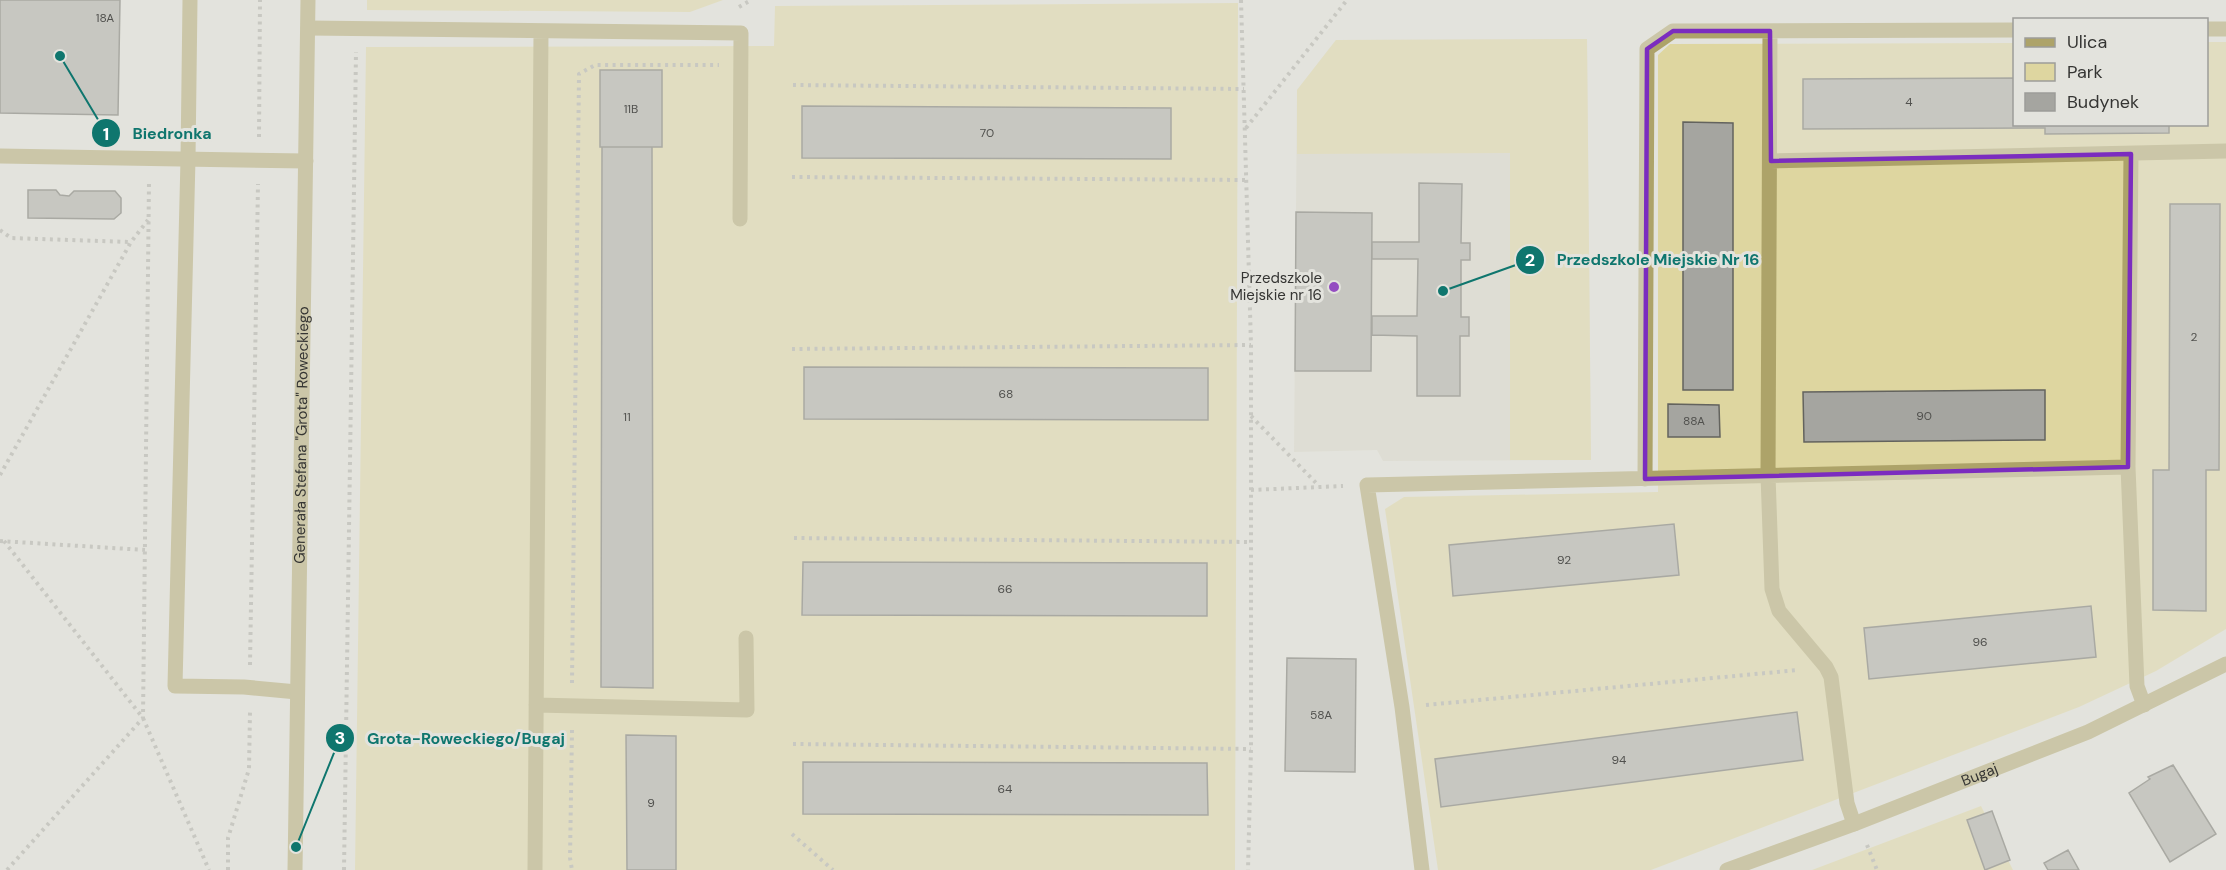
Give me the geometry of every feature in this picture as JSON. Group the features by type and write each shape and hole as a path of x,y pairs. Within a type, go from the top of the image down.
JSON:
{"street":[{"path":"190,0 175,687 250,688 297,692"},
{"name":"Generała Stefana \"Grota\" Roweckiego","path":"296,870 308,0"},
{"path":"308,28 741,33 740,219"},
{"path":"2208,29 2226,29"},
{"path":"1645,479 1647,49 1673,31 2013,30"},
{"path":"1770,31 1768,475 1772,589 1779,611 1826,667 1831,677 1847,803 1854,824"},
{"path":"535,870 541,32"},
{"path":"1771,161 2226,151"},
{"path":"2130,154 2128,467 2137,686 2144,705"},
{"path":"0,156 306,161"},
{"path":"1422,870 1402,707 1367,485 2128,467"},
{"path":"536,705 747,710 746,638"},
{"name":"Bugaj","path":"1727,870 1854,824 2088,732 2226,664"}],"path":[{"path":"228,870 228,838 249,769 260,0"},
{"path":"1241,0 1251,345 1251,749 1248,870"},
{"path":"1245,128 1347,0"},
{"path":"344,870 356,28"},
{"path":"572,870 570,858 579,74 595,65 741,66"},
{"path":"793,85 1244,90"},
{"path":"7,870 143,718 149,158"},
{"path":"792,177 1246,180"},
{"path":"0,475 130,242 148,220"},
{"path":"0,230 11,238 130,242"},
{"path":"792,349 1251,345"},
{"path":"1251,416 1319,487"},
{"path":"1251,490 1367,485"},
{"path":"794,538 1251,542"},
{"path":"2,541 145,550"},
{"path":"2,541 143,718 209,870"},
{"path":"1402,707 1826,667"},
{"path":"793,744 1251,749"},
{"path":"792,834 833,870"},
{"path":"1869,849 1877,870"}],"highlighted area":[{"path":"1673,31 1770,31 1771,161 2131,154 2128,467 1645,479 1647,49"}],"shaded area":[{"name":"Przedszkole Miejskie nr 16","path":"1587,39 1591,460 1383,461 1377,450 1294,452 1297,90 1336,40"}],"green space":[{"path":"367,0 723,0 690,12 367,10"},
{"path":"1238,3 1235,870 355,870 366,47 774,46 775,6"},
{"path":"1587,39 1591,460 1510,460 1510,153 1297,154 1297,90 1336,40"},
{"path":"2208,42 2226,42 2226,629 2156,671 2079,707 1651,870 1438,870 1385,509 1404,497 1658,492 1658,55 1670,44 2013,43 2013,126 2208,126"},
{"path":"1981,806 2013,870 1812,870"}],"building":[{"path":"0,0 120,0 118,115 0,113"},
{"path":"600,70 662,70 662,147 600,147"},
{"path":"2013,78 2013,126 2169,126 2169,133 2045,134 2045,128 1803,129 1803,79"},
{"path":"802,106 1171,108 1171,159 802,158"},
{"path":"1683,122 1733,123 1733,390 1683,390"},
{"path":"602,147 652,147 653,688 601,687"},
{"path":"1419,183 1462,184 1461,243 1470,243 1470,260 1461,260 1461,317 1469,317 1469,336 1460,336 1460,396 1417,396 1417,336 1372,335 1372,316 1417,316 1418,259 1372,259 1372,242 1419,242"},
{"path":"28,190 56,190 60,195 69,196 74,191 115,191 121,198 121,213 114,219 28,218"},
{"path":"2170,204 2220,204 2219,470 2206,470 2206,611 2153,610 2153,470 2169,470"},
{"name":"Przedszkole Miejskie nr 16","path":"1296,212 1372,213 1371,371 1295,371"},
{"path":"804,367 1208,368 1208,420 804,419"},
{"path":"2045,390 2045,440 1804,442 1803,392"},
{"path":"1668,404 1719,405 1720,437 1668,437"},
{"path":"1674,524 1679,575 1453,596 1449,545"},
{"path":"803,562 1207,563 1207,616 802,615"},
{"path":"2091,606 2096,657 1869,679 1864,628"},
{"path":"1287,658 1356,659 1355,772 1285,771"},
{"path":"1797,712 1803,760 1441,807 1435,759"},
{"path":"626,735 676,736 676,870 627,870"},
{"path":"803,762 1207,763 1208,815 803,814"},
{"path":"2173,765 2216,834 2170,862 2129,793 2150,779 2148,777"},
{"path":"1992,811 2010,860 1985,870 1967,820"},
{"path":"2068,850 2079,870 2048,870 2044,863"}],"place":[{"name":"Biedronka","path":"60,56"},
{"name":"Przedszkole Miejskie nr 16","path":"1334,287"},
{"name":"Przedszkole Miejskie Nr 16","path":"1443,291"},
{"name":"Grota-Roweckiego/Bugaj","path":"296,847"}]}
